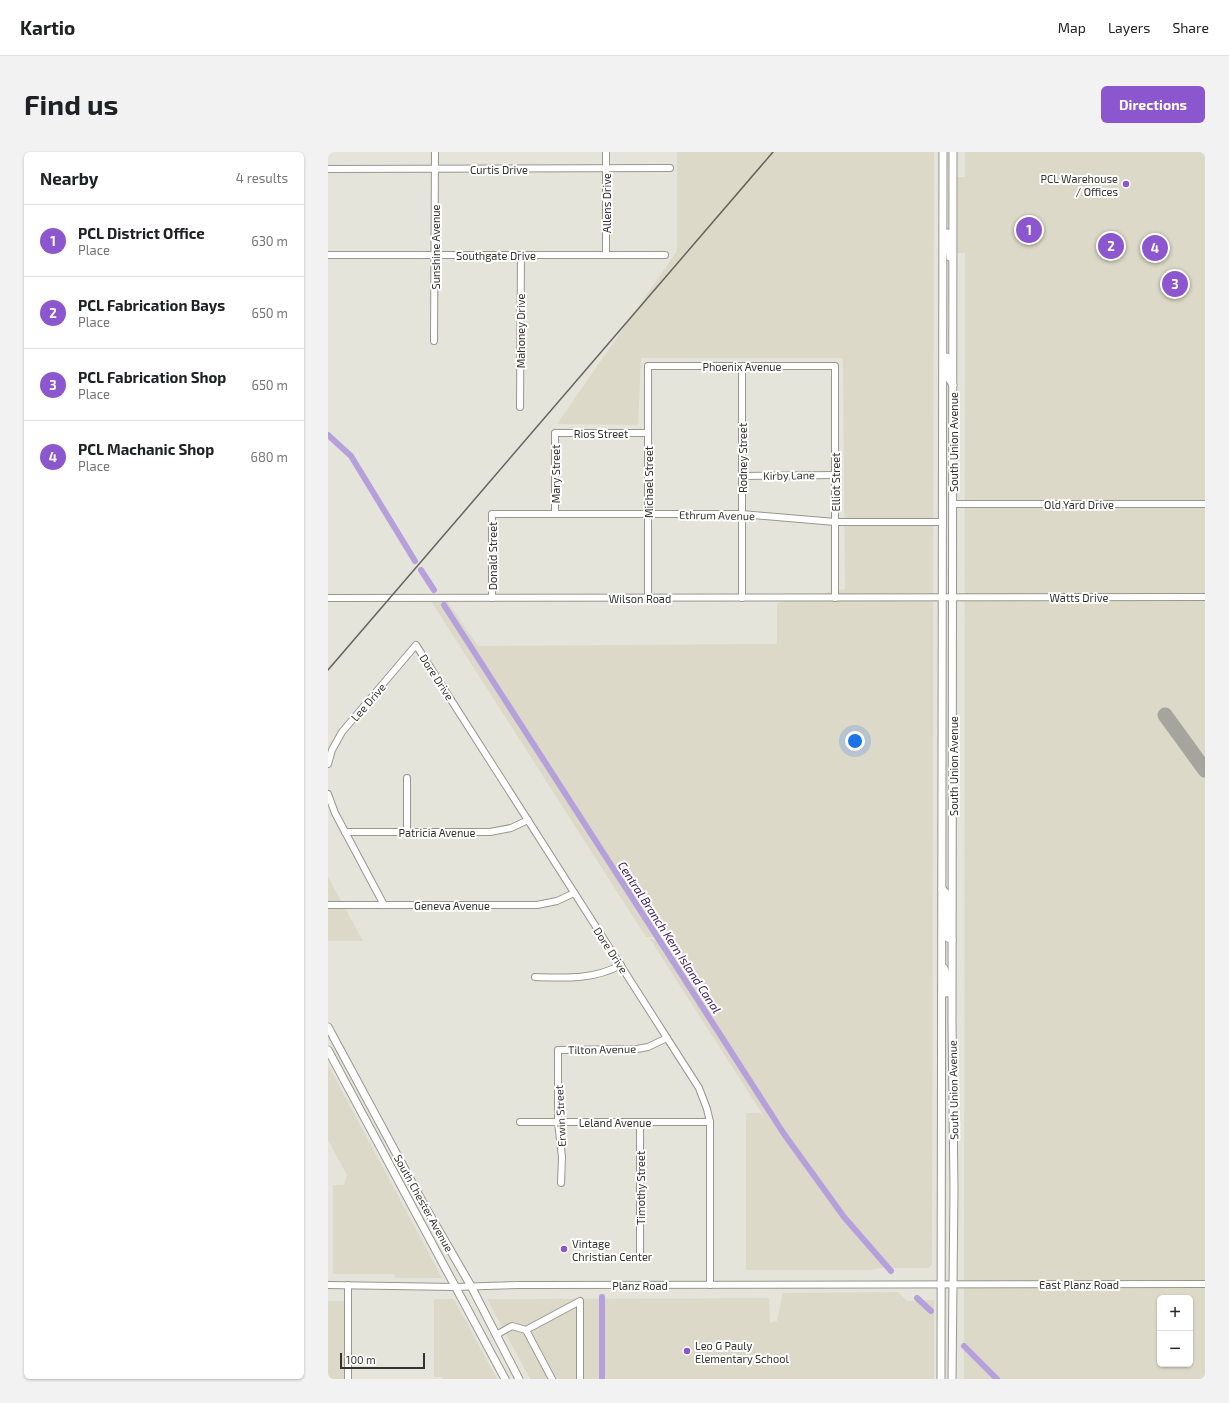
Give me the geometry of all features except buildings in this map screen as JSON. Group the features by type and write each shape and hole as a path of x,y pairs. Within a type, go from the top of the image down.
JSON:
{"main road":[{"name":"South Union Avenue","path":"952,1379 954,1190 952,1108 953,152"},
{"name":"South Union Avenue","path":"941,1379 943,153"},
{"path":"943,153 946,155 947,159 947,197 953,209"},
{"path":"943,224 947,230 948,247 953,264"},
{"path":"943,276 948,283 948,320 953,323"},
{"path":"943,327 947,333 948,377 953,385"},
{"path":"942,773 952,773"},
{"path":"942,889 947,894 947,935 948,938 952,940"},
{"path":"942,963 947,977 948,1013 952,1022"},
{"name":"South Chester Avenue","path":"328,1027 423,1203 471,1286 519,1379"},
{"name":"South Chester Avenue","path":"328,1050 505,1379"},
{"path":"942,1108 952,1108"}],"street":[{"name":"Sunshine Avenue","path":"434,341 435,152"},
{"name":"Allens Drive","path":"606,152 606,255"},
{"name":"Curtis Drive","path":"328,169 670,168"},
{"name":"Southgate Drive","path":"328,255 665,255"},
{"name":"Mahoney Drive","path":"520,255 520,407"},
{"name":"Phoenix Avenue","path":"648,366 836,366"},
{"name":"Michael Street","path":"648,366 648,598"},
{"name":"Rodney Street","path":"742,366 742,598"},
{"name":"Elliot Street","path":"835,598 836,366"},
{"name":"Rios Street","path":"555,433 648,433"},
{"name":"Mary Street","path":"555,433 555,514"},
{"name":"Kirby Lane","path":"742,476 835,475"},
{"name":"Old Yard Drive","path":"953,504 1205,504"},
{"name":"Ethrum Avenue","path":"492,514 742,514 835,522 942,522"},
{"name":"Donald Street","path":"492,514 492,598"},
{"name":"Watts Drive","path":"952,597 1205,597"},
{"name":"Wilson Road","path":"328,598 952,597"},
{"name":"Lee Drive","path":"328,764 332,750 342,732 416,645"},
{"name":"Dore Drive","path":"416,645 698,1088 707,1108 710,1122 710,1285"},
{"path":"407,778 407,832"},
{"path":"328,794 334,813 384,905"},
{"name":"Patricia Avenue","path":"345,832 490,832 511,828 528,820"},
{"name":"Geneva Avenue","path":"328,905 536,905 556,901 574,893"},
{"path":"535,978 590,977 611,971 621,965"},
{"name":"Tilton Avenue","path":"558,1050 637,1049 648,1047 667,1038"},
{"name":"Erwin Street","path":"558,1050 558,1122 562,1157 561,1183"},
{"name":"Leland Avenue","path":"520,1122 710,1122"},
{"name":"Timothy Street","path":"640,1122 640,1255"},
{"name":"Planz Road","path":"328,1285 455,1287 952,1284"},
{"name":"East Planz Road","path":"952,1284 1205,1284"},
{"path":"348,1285 348,1379"},
{"path":"496,1335 512,1326 526,1330 580,1301 580,1379"},
{"path":"526,1330 552,1379"}],"shaded area":[{"path":"677,152 934,152 932,1264 929,1268 880,1268 871,1270 746,1270 746,1113 758,1113 763,1115 650,939 665,939 644,910 661,937 646,937 429,598 445,598 478,646 777,644 777,603 845,589 843,358 641,358 638,425 557,424 677,251"},
{"path":"965,152 1205,152 1205,1379 964,1379 965,253 953,253 953,177 965,177"},
{"path":"328,877 363,941 328,941"},
{"path":"328,1065 442,1278 396,1278 394,1274 333,1274 333,1185 344,1185 347,1175 328,1140"},
{"path":"898,1292 907,1301 934,1300 934,1379 530,1379 487,1299 769,1298 770,1323 777,1321 783,1293"},
{"path":"434,1299 452,1299 455,1301 497,1379 443,1379 441,1377 434,1377"},
{"path":"328,1301 348,1301 348,1379 328,1379"}],"waterway":[{"name":"Central Branch Kern Island Canal","path":"328,435 351,456 415,561"},
{"name":"Central Branch Kern Island Canal","path":"421,570 434,590"},
{"name":"Central Branch Kern Island Canal","path":"444,605 784,1134 844,1217 891,1271"},
{"path":"602,1297 602,1379"},
{"name":"Central Branch Kern Island Canal","path":"917,1298 931,1311"},
{"name":"Central Branch Kern Island Canal","path":"964,1346 997,1379"}],"taxiway":[{"path":"1165,715 1205,770"}],"railway":[{"path":"328,670 773,152"}],"place":[{"name":"PCL Warehouse / Offices","path":"1126,184"},
{"name":"PCL District Office","path":"1029,230"},
{"name":"PCL Fabrication Bays","path":"1111,246"},
{"name":"PCL Machanic Shop","path":"1155,248"},
{"name":"PCL Fabrication Shop","path":"1175,284"},
{"name":"Vintage Christian Center","path":"564,1249"},
{"name":"Leo G Pauly Elementary School","path":"687,1351"}]}
